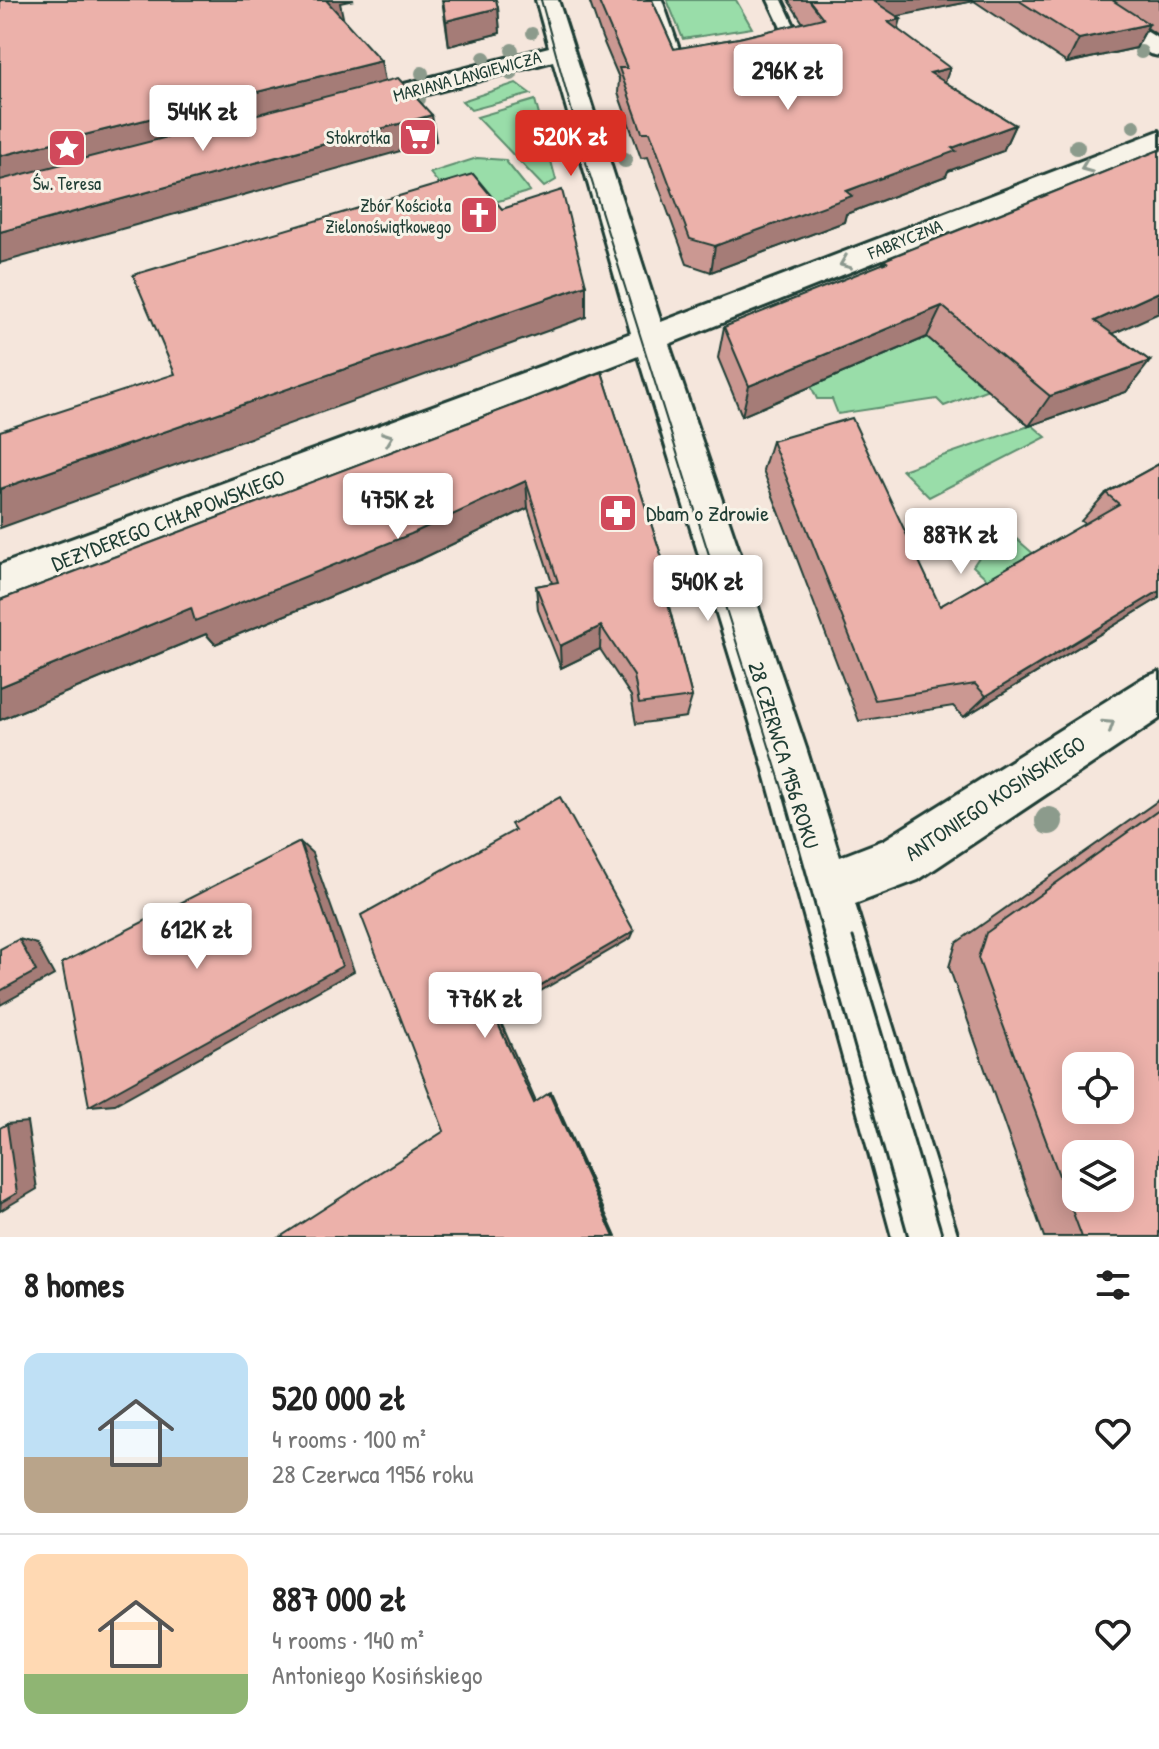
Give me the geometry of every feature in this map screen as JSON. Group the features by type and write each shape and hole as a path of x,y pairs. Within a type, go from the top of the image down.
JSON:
{"street":[{"name":"28 CZERWCA 1956 ROKU","path":"547,0 650,339 741,615 925,1237"},
{"path":"1079,0 1159,49"},
{"name":"MARIANA LANGIEWICZA","path":"320,114 562,51"},
{"name":"FABRYCZNA","path":"650,339 1159,139"},
{"name":"DEZYDEREGO CHŁAPOWSKIEGO","path":"0,583 650,339"},
{"name":"ANTONIEGO KOSIŃSKIEGO","path":"824,889 899,861 1159,693"}],"lane":[{"path":"655,0 675,55 686,58"},
{"path":"749,50 792,36 775,0"}],"green space":[{"path":"667,0 736,0 752,28 683,39"},
{"path":"516,83 531,94 471,110 462,101"},
{"path":"535,100 556,180 544,187 477,117"},
{"path":"477,158 505,160 530,191 499,201 475,204 454,197 430,173"},
{"path":"927,337 979,380 1056,363 944,406 937,399 838,414 832,399 817,399 811,386"},
{"path":"1032,425 1046,437 929,497 902,470"},
{"path":"1013,536 1043,562 997,588 973,566 984,550"}],"building":[{"path":"0,0 326,0 381,61 0,156"},
{"path":"443,0 496,0 498,8 446,21"},
{"path":"598,0 652,0 674,49 739,38 823,18 809,0 872,0 901,19 888,22 950,68 930,73 1015,125 952,148 956,151 846,191 852,196 715,246 690,239 650,132 642,132 619,68 627,68"},
{"path":"1018,0 1112,0 1149,24 1079,39"},
{"path":"398,78 432,115 0,232 0,180"},
{"path":"1159,150 1159,292 1095,321 1150,361 1050,396 942,306 749,386 724,327"},
{"path":"473,174 502,209 562,190 586,285 0,489 0,431 175,374 133,275"},
{"path":"602,372 664,564 658,565 692,697 639,704 634,676 601,626 560,646 536,586 558,582 526,481 411,534 195,621 191,608 0,687 0,600"},
{"path":"852,418 940,606 1119,504 1106,493 1159,464 1159,591 986,696 975,684 875,700 772,441"},
{"path":"560,797 634,931 493,1013 534,1103 549,1093 614,1237 280,1237 444,1131 361,915 515,830 511,824"},
{"path":"1159,810 1159,1237 1082,1237 1073,1212 1134,1212 1134,1140 1062,1140 1062,1183 978,958 986,933"},
{"path":"300,842 342,966 89,1106 62,963"},
{"path":"19,939 36,971 0,991 0,949"},
{"path":"7,1124 17,1193 0,1203 0,1128"}],"tram line":[{"path":"541,0 587,166 785,797"},
{"path":"784,795 908,1237"},
{"path":"853,937 943,1237"}],"place":[{"name":"Stokrotka","path":"418,137"},
{"name":"Św. Teresa","path":"67,148"},
{"name":"Zbór Kościoła Zielonoświątkowego","path":"479,215"},
{"name":"Dbam o Zdrowie","path":"618,513"}]}
